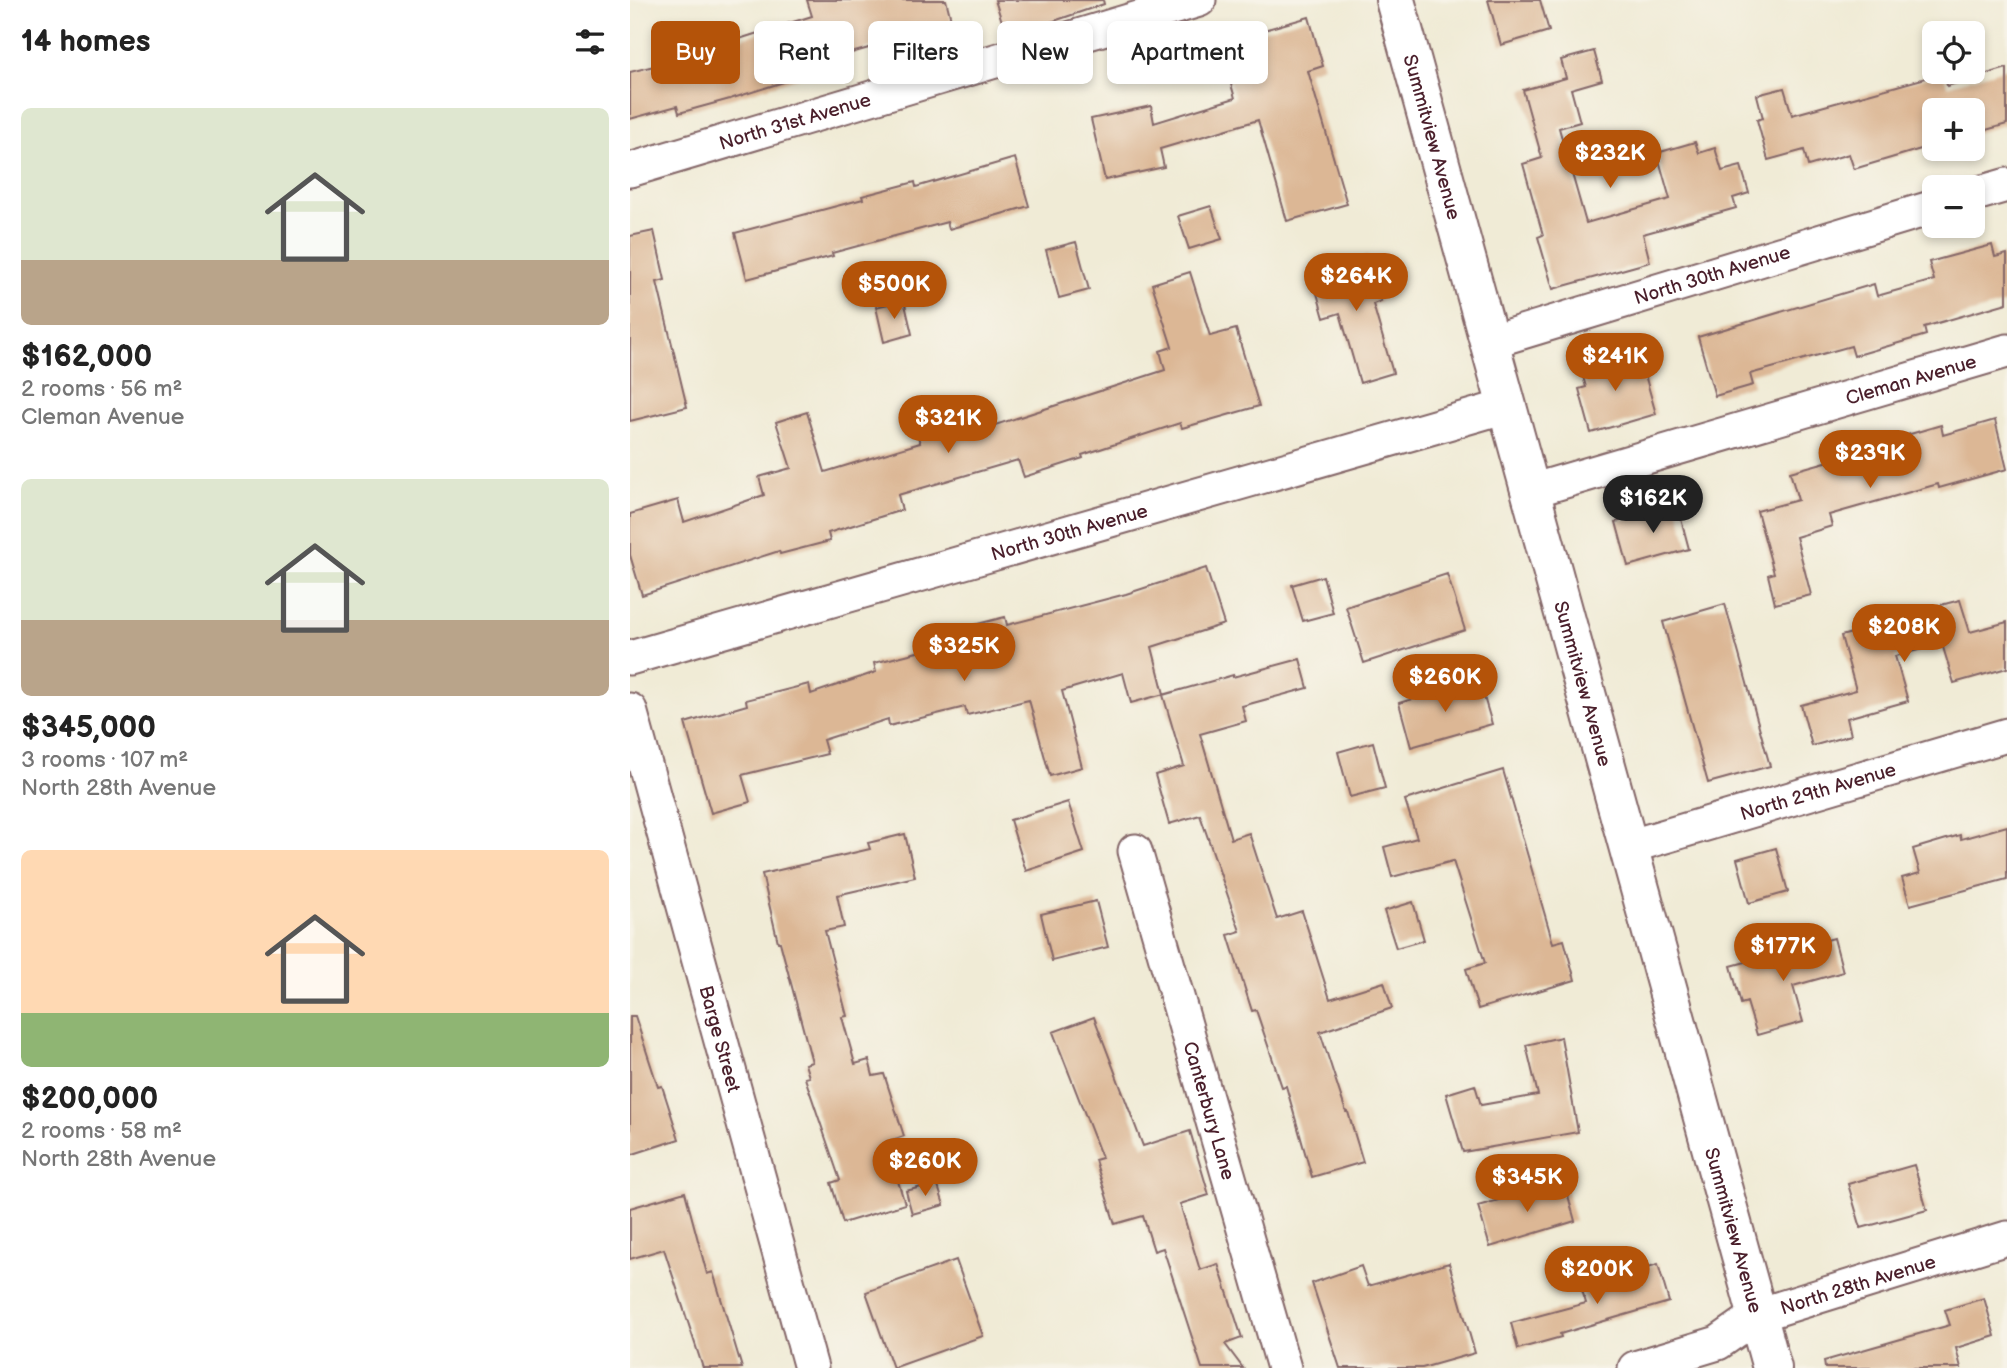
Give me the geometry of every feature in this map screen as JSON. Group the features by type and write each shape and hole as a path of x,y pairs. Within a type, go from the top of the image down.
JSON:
{"main road":[{"name":"Summitview Avenue","path":"1395,0 1772,1368"}],"street":[{"name":"North 31st Avenue","path":"630,170 1199,0"},
{"path":"1985,191 2007,185"},
{"name":"North 30th Avenue","path":"1489,342 1922,211"},
{"name":"Cleman Avenue","path":"1531,491 2007,351"},
{"name":"North 30th Avenue","path":"630,658 1507,406"},
{"name":"Barge Street","path":"630,710 811,1368"},
{"name":"North 29th Avenue","path":"1628,847 2007,735"},
{"name":"Canterbury Lane","path":"1135,851 1283,1368"},
{"name":"North 28th Avenue","path":"1635,1368 1718,1343 1758,1315 2007,1238"}],"building":[{"path":"807,0 946,0 951,21 868,21 868,48 854,52 854,21 796,21 812,16"},
{"path":"995,0 1103,0 1104,4 1054,21 1002,21"},
{"path":"1488,0 1540,0 1549,31 1501,45"},
{"path":"1309,17 1323,66 1308,71 1347,204 1287,221 1258,120 1160,149 1164,167 1105,180 1091,119 1151,106 1154,123 1235,98 1231,84 1268,84 1268,29"},
{"path":"754,34 754,84 777,84 679,113 677,106 630,119 630,72 651,67 651,84 740,84 740,39"},
{"path":"1594,51 1602,80 1571,89 1580,122 1559,128 1586,223 1670,199 1657,153 1695,142 1699,153 1715,148 1722,171 1741,166 1749,193 1733,198 1736,208 1643,234 1650,262 1553,289 1538,237 1543,235 1523,164 1542,158 1523,90 1566,78 1561,60"},
{"path":"2007,68 2007,124 1985,130 1985,98 1922,98 1922,149 1854,169 1849,154 1808,166 1804,150 1768,160 1757,120 1763,118 1757,95 1784,88 1792,115 1922,79 1922,84 1947,86 1985,84 1985,75"},
{"path":"1015,158 1029,206 949,229 947,222 747,279 735,233 863,199 862,196 915,182 916,187"},
{"path":"1211,206 1222,239 1189,249 1178,216"},
{"path":"654,231 665,280 657,282 687,407 630,421 630,236"},
{"path":"1076,242 1089,290 1059,298 1046,250"},
{"path":"1992,245 1995,257 2007,254 2007,303 1924,327 1926,335 1854,356 1851,346 1750,374 1753,385 1715,396 1698,337 1874,284 1877,296 1934,280 1929,262"},
{"path":"1368,256 1381,301 1373,304 1393,373 1360,383 1340,313 1324,318 1311,272"},
{"path":"1190,272 1210,336 1236,329 1259,406 1182,428 1180,423 1024,477 1018,460 898,495 902,510 828,533 830,541 780,554 779,551 642,595 630,555 630,514 678,500 684,522 764,495 759,477 791,468 776,422 807,412 825,472 920,443 916,430 981,411 986,428 1165,370 1160,351 1172,347 1152,284"},
{"path":"904,300 912,334 884,342 876,307"},
{"path":"1615,356 1617,363 1640,357 1656,414 1591,433 1579,389 1586,387 1580,366"},
{"path":"1995,420 2007,469 1939,488 1938,484 1829,515 1832,526 1796,537 1811,595 1775,604 1768,575 1774,573 1757,511 1798,500 1790,472 1901,441 1900,437 1941,425 1943,435"},
{"path":"1677,504 1689,549 1628,566 1616,522"},
{"path":"1206,568 1224,624 1152,647 1164,694 1131,703 1123,673 1062,691 1082,767 1050,776 1029,700 967,715 965,707 889,726 888,719 823,740 827,754 742,775 750,802 711,813 685,723 747,705 746,700 809,684 811,694 876,672 874,663 949,644 946,632 1005,617 1007,625 1126,594"},
{"path":"1447,574 1465,630 1364,663 1346,607"},
{"path":"1323,576 1333,613 1303,621 1292,585"},
{"path":"1960,600 1970,632 2007,622 2007,668 1954,683 1942,644 1895,656 1908,701 1847,718 1851,735 1812,746 1801,705 1856,690 1841,636"},
{"path":"1725,604 1770,766 1708,783 1663,622"},
{"path":"1300,659 1308,688 1242,706 1246,721 1200,734 1231,839 1249,833 1277,919 1302,911 1330,999 1384,982 1392,1008 1320,1032 1363,1162 1312,1177 1286,1086 1282,1087 1256,1010 1252,1011 1228,935 1240,931 1200,815 1169,824 1155,775 1184,766 1163,695"},
{"path":"1479,680 1492,724 1411,747 1399,703"},
{"path":"1373,742 1385,788 1350,797 1338,752"},
{"path":"1503,770 1553,943 1564,940 1575,980 1478,1009 1466,969 1485,963 1453,861 1392,877 1384,847 1417,838 1405,800"},
{"path":"1068,802 1084,852 1026,871 1010,820"},
{"path":"2007,826 2007,879 1910,905 1902,878 1920,873 1913,849 1960,835 1961,839"},
{"path":"905,834 915,877 837,895 844,927 825,931 847,1016 842,1017 855,1064 869,1060 873,1076 884,1074 904,1136 886,1142 905,1204 843,1223 831,1183 840,1180 805,1078 809,1077 805,1064 812,1062 762,874 870,849 868,843"},
{"path":"1776,848 1788,892 1749,903 1737,859"},
{"path":"1096,901 1108,947 1052,961 1041,914"},
{"path":"1413,902 1424,940 1396,948 1384,911"},
{"path":"1834,938 1843,972 1793,986 1803,1022 1757,1035 1747,1002 1741,1004 1731,966"},
{"path":"630,1016 635,1016 658,1087 662,1086 679,1139 630,1155"},
{"path":"1094,1017 1143,1146 1190,1131 1209,1195 1180,1204 1200,1270 1218,1264 1242,1338 1225,1344 1243,1368 1202,1368 1163,1248 1154,1251 1143,1216 1115,1224 1095,1160 1102,1158 1053,1032"},
{"path":"1561,1037 1578,1132 1463,1152 1446,1094 1475,1085 1481,1105 1538,1095 1526,1045"},
{"path":"1914,1165 1927,1210 1861,1228 1848,1184"},
{"path":"1564,1181 1575,1221 1490,1247 1478,1206"},
{"path":"937,1183 944,1205 912,1214 906,1191"},
{"path":"685,1192 707,1274 713,1272 742,1368 703,1368 664,1249 630,1259 630,1208"},
{"path":"956,1260 983,1336 893,1368 866,1292"},
{"path":"1449,1263 1475,1353 1422,1368 1340,1368 1312,1283 1361,1266 1368,1286"},
{"path":"1658,1264 1669,1302 1518,1349 1511,1323 1586,1303 1581,1287"},
{"path":"1984,1298 1995,1336 1956,1348 1961,1368 1825,1368 1824,1361 1950,1325 1945,1310"}]}
